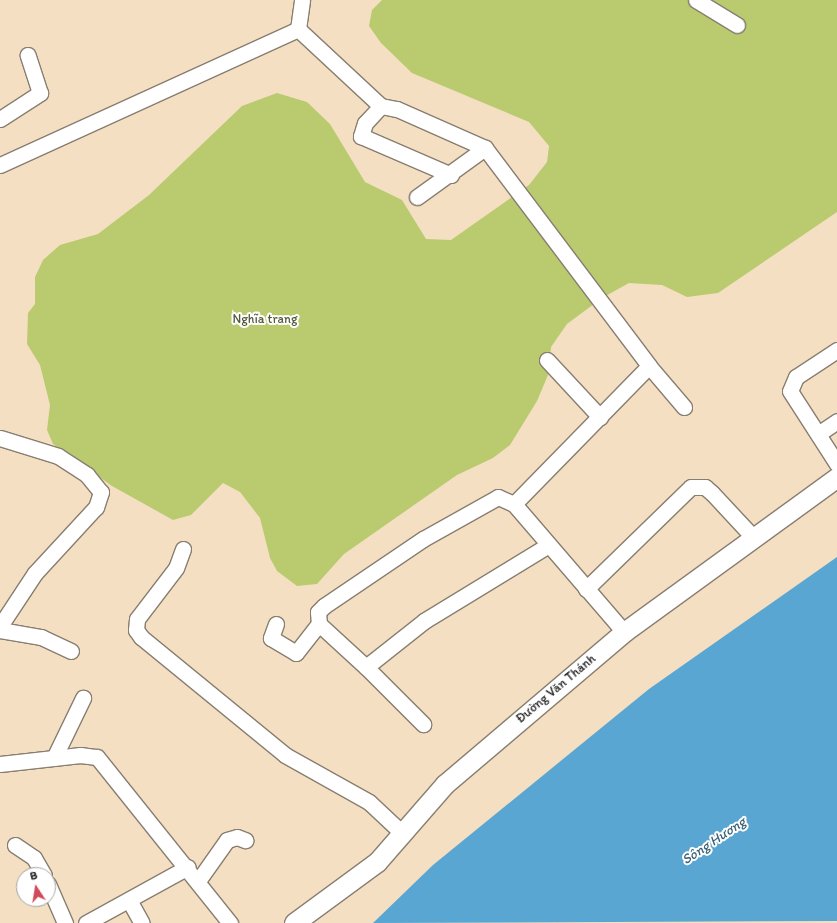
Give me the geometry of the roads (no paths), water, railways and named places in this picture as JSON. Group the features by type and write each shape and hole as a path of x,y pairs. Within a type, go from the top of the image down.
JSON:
{"main road":[{"name":"Đường Văn Thánh","path":"294,923 377,862 446,784 624,632 752,536 837,477"}],"street":[{"path":"298,28 302,0"},
{"path":"696,0 737,25"},
{"path":"298,28 381,106 397,109 485,148 649,366 684,407"},
{"path":"0,165 298,28"},
{"path":"0,119 40,93 28,55"},
{"path":"381,106 365,123 361,136 451,175"},
{"path":"417,197 451,175 485,148"},
{"path":"837,350 791,384 790,391 837,464"},
{"path":"547,360 600,417"},
{"path":"514,504 649,366"},
{"path":"818,434 837,421"},
{"path":"0,438 58,456 87,475 101,492 96,507 35,574 0,626"},
{"path":"586,588 691,487 705,487 752,536"},
{"path":"276,624 271,638 296,654 319,624 318,612 324,606 423,539 498,497 514,504 547,546 624,632"},
{"path":"366,667 424,621 547,546"},
{"path":"183,549 176,568 137,620 136,630 141,636 285,755 369,802 402,833"},
{"path":"319,624 366,667 423,724"},
{"path":"0,630 35,635 71,651"},
{"path":"54,758 83,698"},
{"path":"0,764 54,758 97,757 188,867 230,923"},
{"path":"198,880 227,840 237,837 245,840"},
{"path":"15,845 34,858 39,867"},
{"path":"86,923 188,867"},
{"path":"129,900 142,923"},
{"path":"56,902 65,923"}],"water":[{"name":"Sông Hương","path":"837,557 837,921 373,923 433,865 649,689"}],"park label":[{"name":"Nghĩa trang","path":"265,319"}]}
